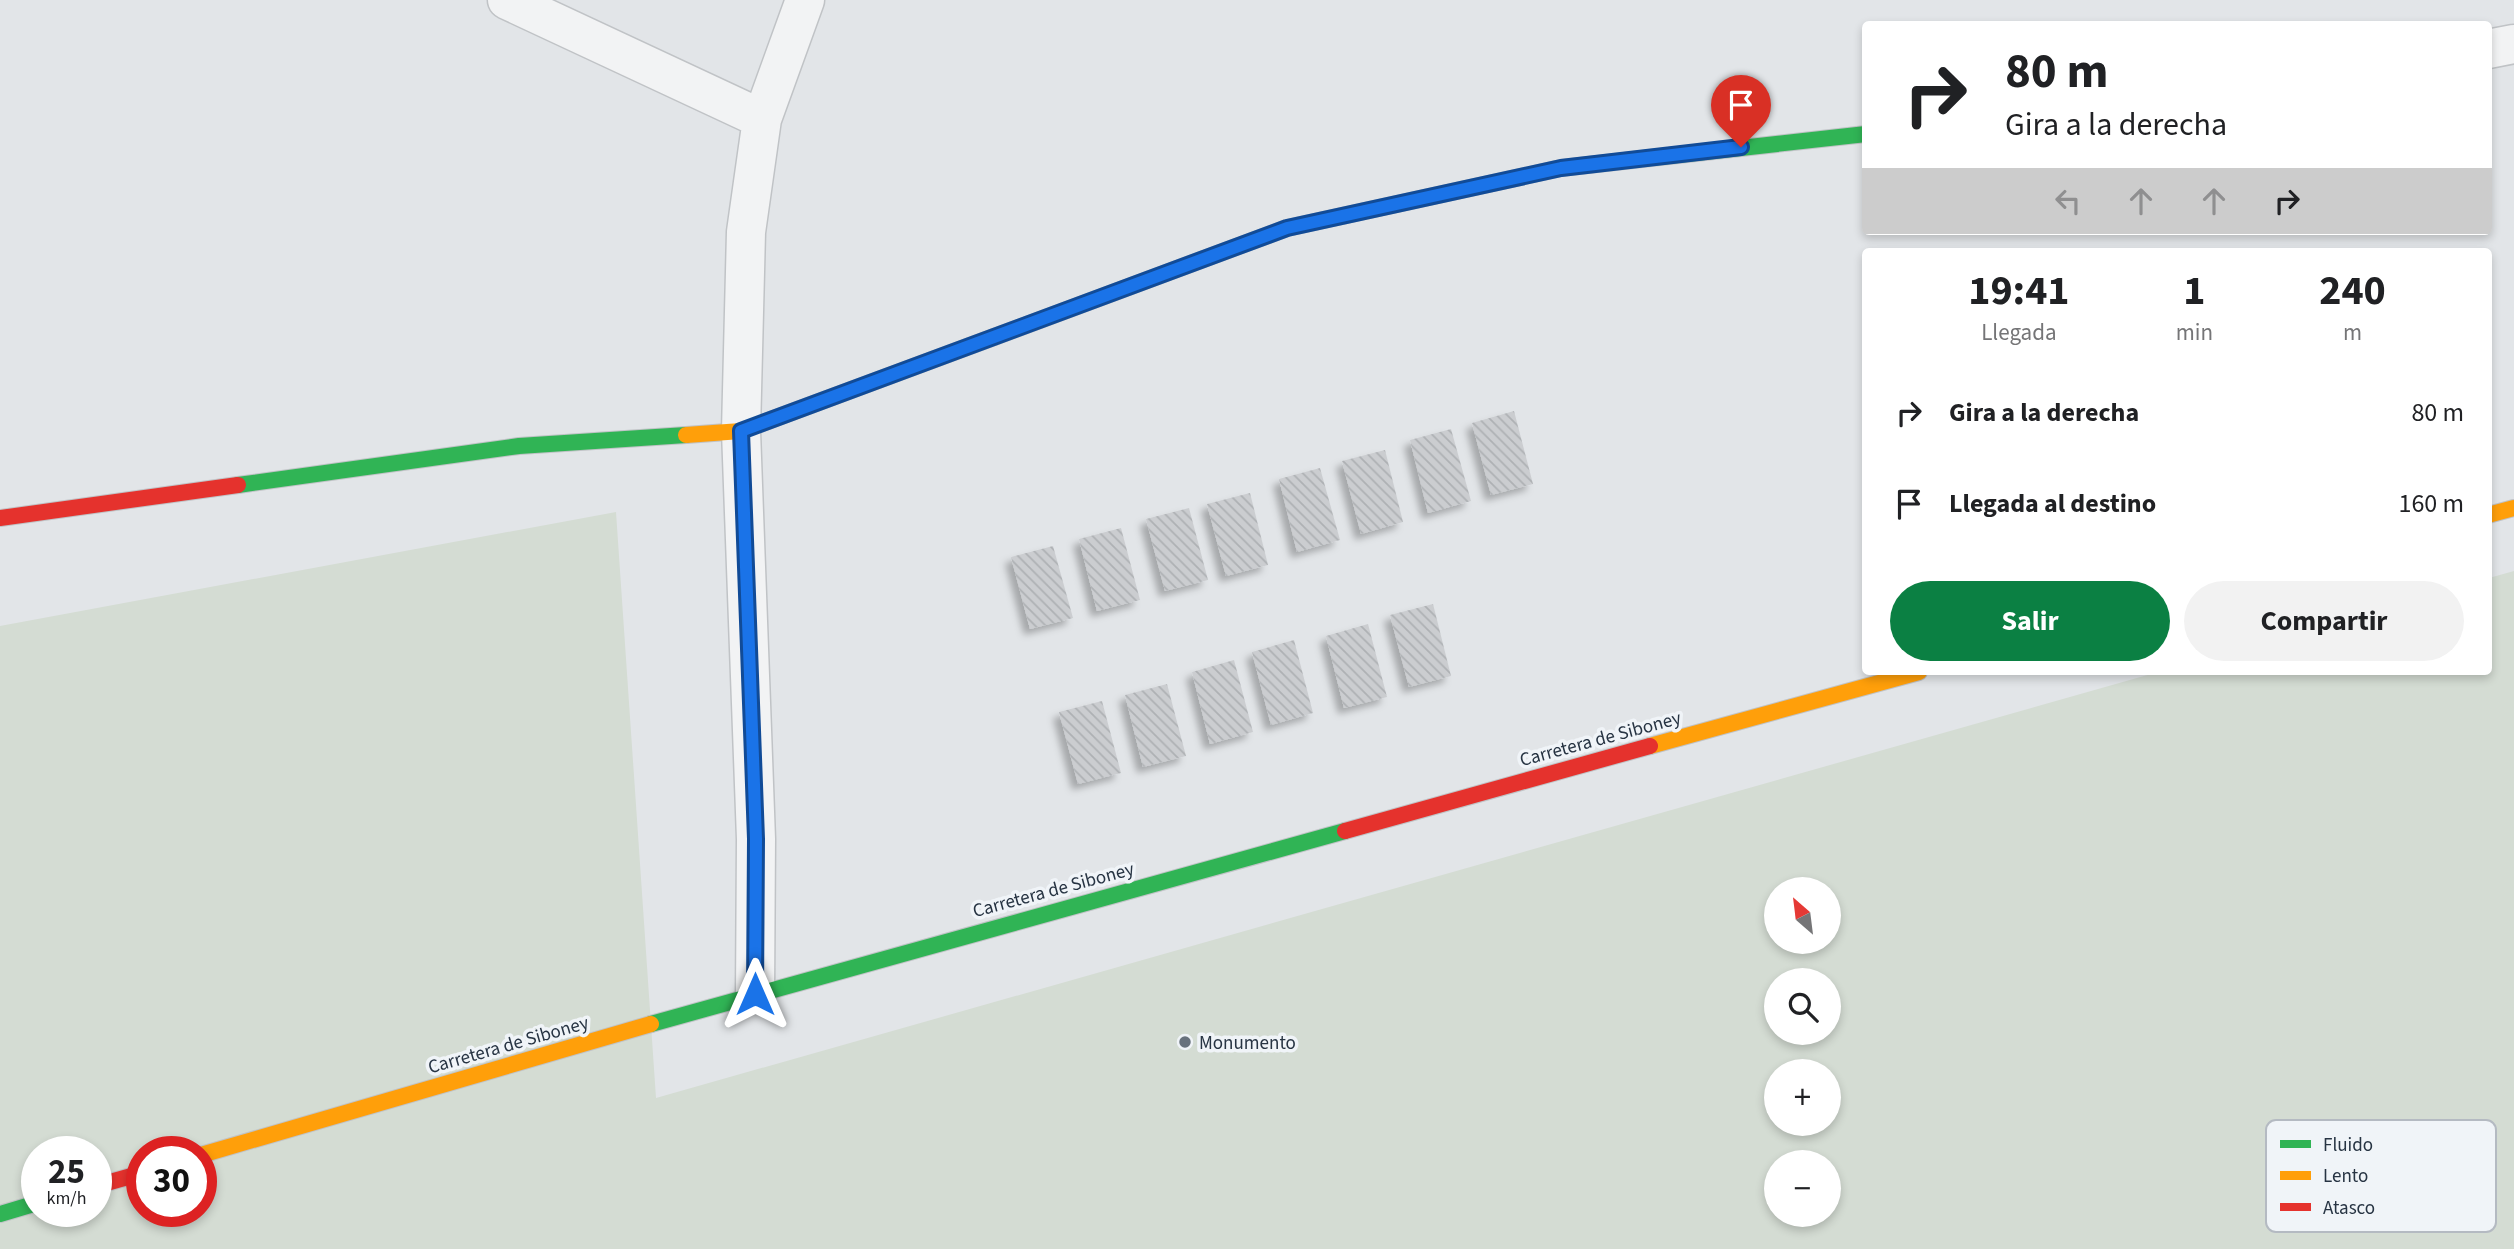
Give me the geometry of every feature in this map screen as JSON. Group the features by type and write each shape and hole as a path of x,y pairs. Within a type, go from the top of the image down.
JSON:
{"street":[{"path":"507,0 762,119"},
{"path":"755,994 756,839 741,431 746,232 762,119 805,0"},
{"path":"2492,47 2514,44"},
{"path":"0,518 519,446 741,431 1287,228 1561,168 1862,134"},
{"path":"2492,513 2514,508"},
{"name":"Carretera de Siboney","path":"217,1151 755,994 1908,675"},
{"path":"0,1214 21,1208"}],"shaded area":[{"path":"616,512 656,1098 2147,675 2492,675 2492,577 2514,571 2514,1249 0,1249 0,626"}],"building":[{"path":"1514,411 1533,484 1491,495 1472,423"},
{"path":"1451,429 1471,501 1428,513 1410,440"},
{"path":"1385,450 1403,522 1361,534 1342,461"},
{"path":"1320,468 1340,540 1297,552 1279,479"},
{"path":"1250,493 1268,565 1226,576 1207,504"},
{"path":"1189,508 1208,580 1165,591 1146,519"},
{"path":"1121,528 1140,600 1097,611 1079,539"},
{"path":"1053,546 1073,618 1030,629 1011,557"},
{"path":"1433,604 1451,676 1409,687 1390,615"},
{"path":"1368,624 1387,697 1344,708 1326,636"},
{"path":"1294,640 1313,713 1271,725 1252,652"},
{"path":"1234,660 1253,732 1210,744 1192,672"},
{"path":"1167,684 1186,756 1143,767 1125,695"},
{"path":"1102,701 1121,773 1078,784 1059,712"}],"traffic: fast":[{"path":"994,337 1287,228 1561,168 1862,134"},
{"path":"238,485 519,446 686,435"},
{"path":"651,1024 1345,831"},
{"path":"0,1214 21,1208"}],"traffic: slow":[{"path":"686,435 741,431 994,337"},
{"path":"2492,514 2514,508"},
{"path":"1650,746 1908,675"},
{"path":"217,1150 651,1024"}],"traffic: jam":[{"path":"0,518 238,485"},
{"path":"1345,831 1650,746"},
{"path":"112,1181 126,1178"}],"place":[{"name":"Monumento","path":"1185,1042"}],"route":[{"path":"755,994 756,839 741,431 1287,228 1561,168 1741,147"}]}
